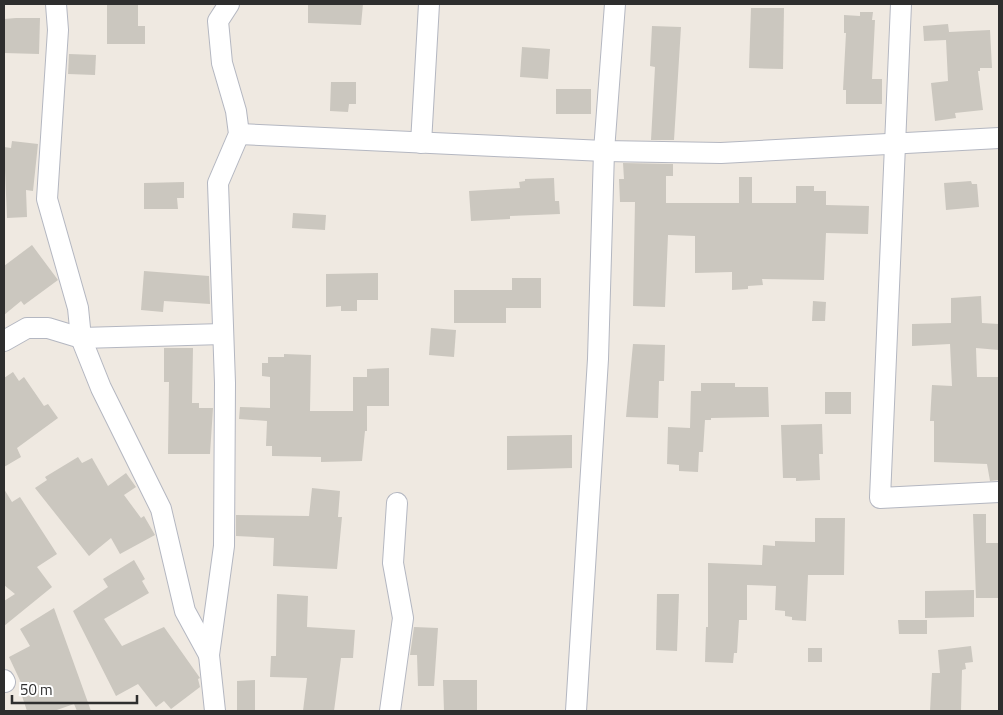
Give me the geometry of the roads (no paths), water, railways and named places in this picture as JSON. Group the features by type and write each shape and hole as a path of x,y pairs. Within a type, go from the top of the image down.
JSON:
{"street":[{"path":"56,4 58,30 47,199 78,308 81,338 101,388 160,509 185,612 208,654"},
{"path":"215,711 208,654 224,546 225,383 218,183 239,134 236,111 222,63 218,21 229,4"},
{"path":"421,143 429,4"},
{"path":"576,711 598,359 604,151 615,4"},
{"path":"901,4 880,498 999,492"},
{"path":"239,134 604,151 721,153 999,138"},
{"path":"4,340 27,328 48,328 81,338 223,334"},
{"path":"390,711 404,618 393,563 397,503"}]}
